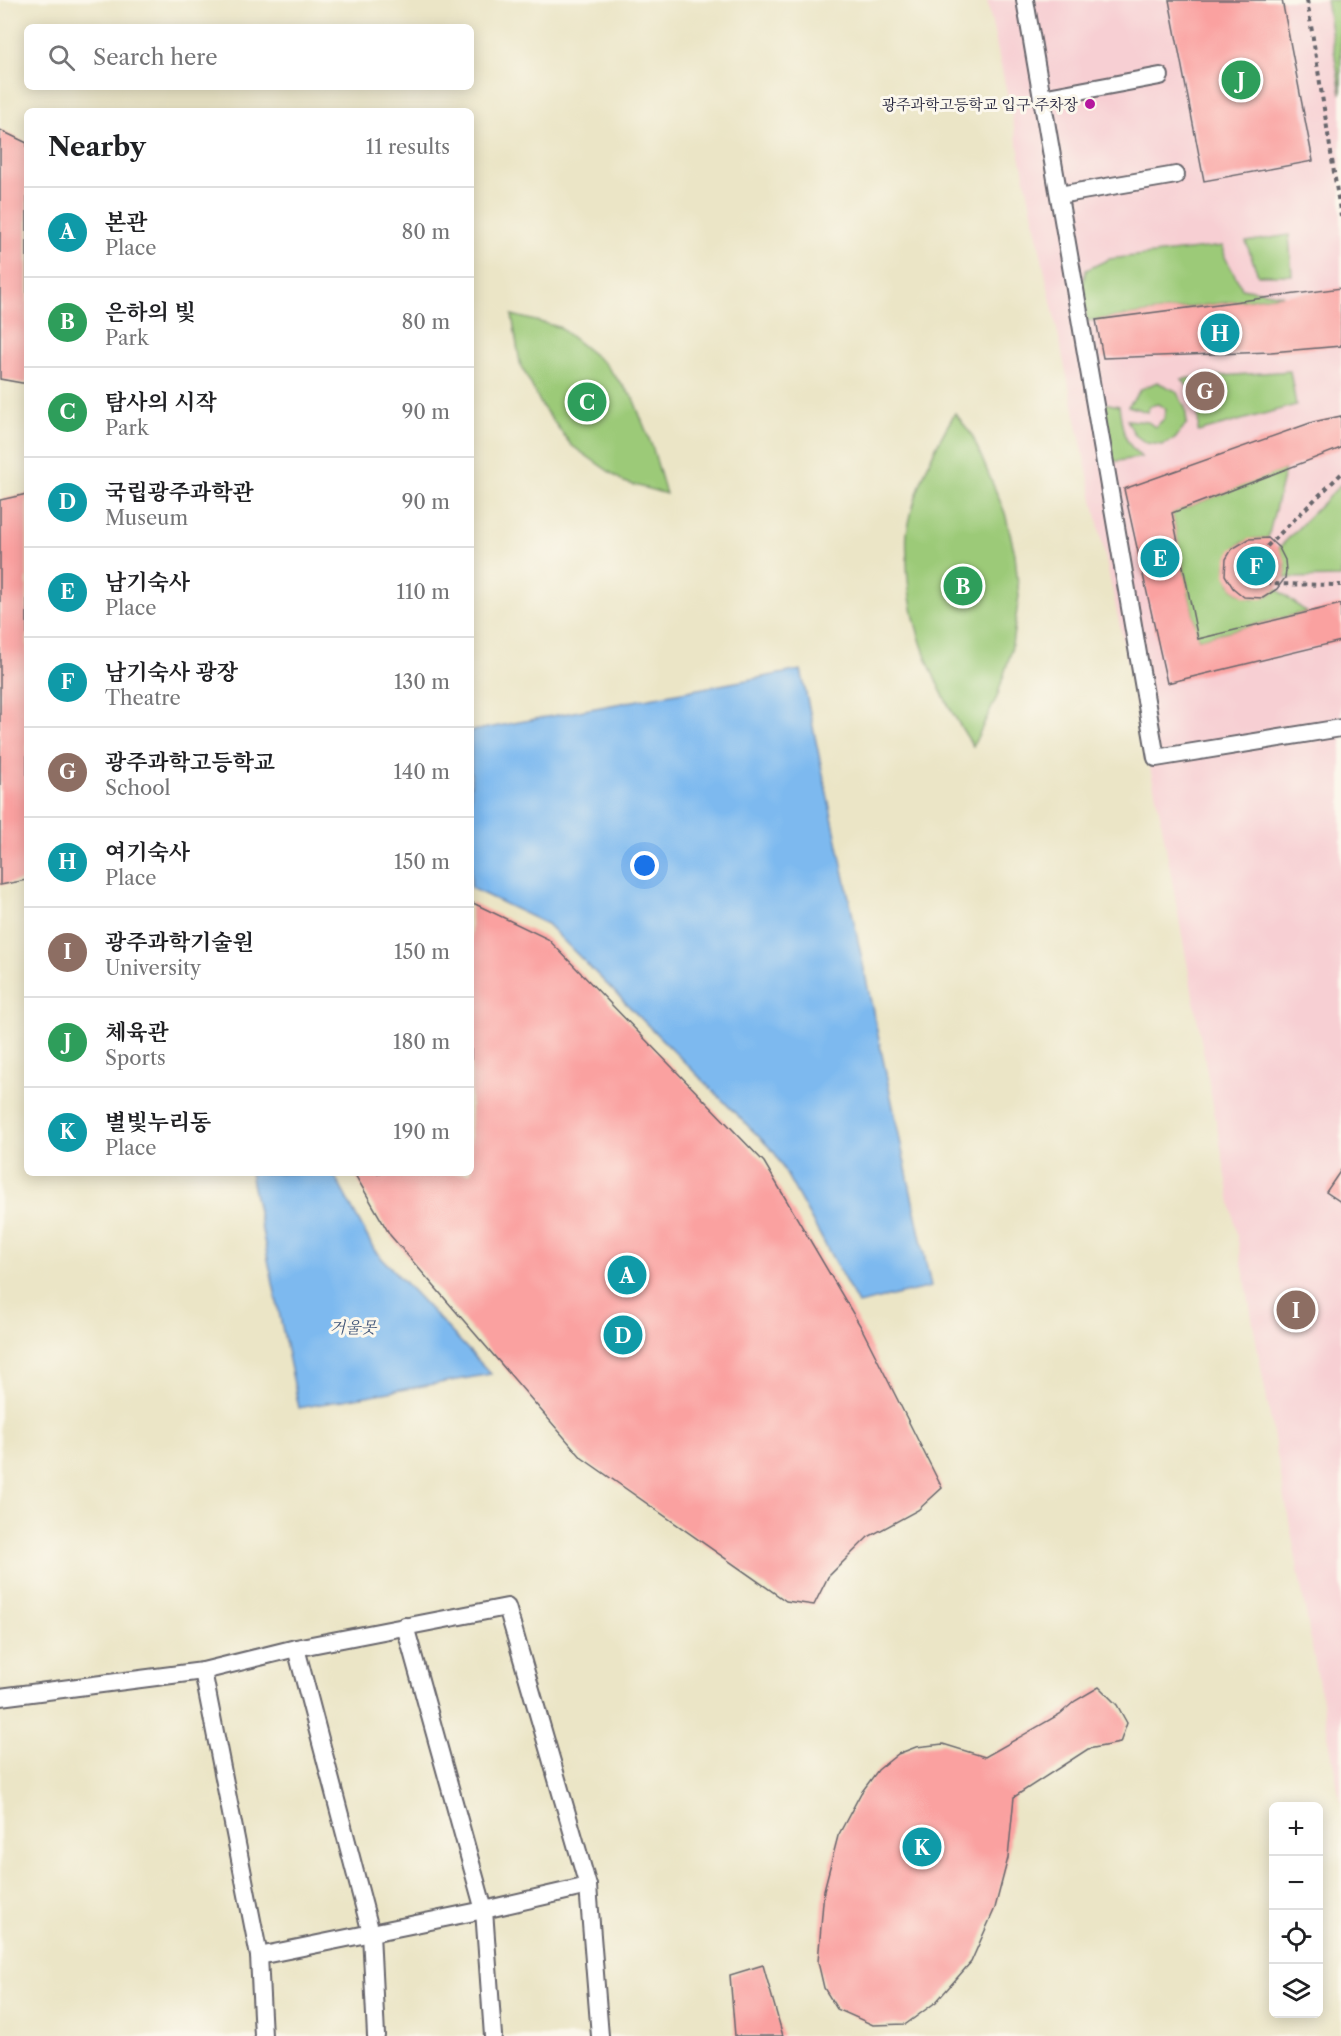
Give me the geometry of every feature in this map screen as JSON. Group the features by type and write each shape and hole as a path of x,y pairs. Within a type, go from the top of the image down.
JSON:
{"lane":[{"path":"1025,0 1156,758 1341,728"},
{"path":"1042,98 1160,76"},
{"path":"1059,195 1176,175"},
{"path":"0,1697 203,1671 296,1648 507,1607 588,1886 600,2036"},
{"path":"405,1626 484,1910 493,2036"},
{"path":"296,1648 372,1933 376,2036"},
{"path":"203,1671 259,1956 263,2036"},
{"path":"259,1956 484,1910 588,1886"}],"path":[{"path":"1307,0 1341,217"},
{"path":"1341,474 1257,556 1270,584 1341,585"}],"shaded area":[{"path":"987,0 1341,0 1341,1805 1160,815"}],"green space":[{"path":"1326,0 1341,0 1341,94"},
{"path":"1289,235 1292,275 1258,275 1246,242"},
{"path":"1223,246 1225,257 1242,288 1283,295 1087,321 1082,287 1086,270 1109,259"},
{"path":"512,315 559,327 604,363 633,398 653,449 666,494 624,482 571,445 542,406 520,363"},
{"path":"1290,371 1296,405 1198,432 1196,404 1182,379"},
{"path":"1157,382 1176,391 1185,407 1187,423 1175,439 1162,445 1146,443 1135,435 1127,420 1148,422 1155,427 1164,419 1166,409 1158,404 1150,406 1147,412 1128,406 1141,389"},
{"path":"1104,403 1119,406 1127,440 1141,457 1113,462"},
{"path":"955,413 972,435 1005,513 1015,554 1019,596 1011,652 997,697 973,746 947,703 927,659 913,613 907,564 907,532 920,485 932,455"},
{"path":"1285,469 1268,538 1251,539 1237,546 1226,565 1226,575 1230,585 1248,597 1261,598 1277,589 1306,612 1198,639 1172,513"},
{"path":"1341,484 1341,577 1285,578 1285,562 1279,548"}],"water":[{"path":"801,670 931,1287 858,1304 774,1152 547,924 474,889 474,730"},
{"name":"거울못","path":"251,1176 335,1176 375,1251 491,1374 299,1408"}],"building":[{"path":"1169,0 1282,0 1313,161 1204,181"},
{"path":"0,130 24,142 24,383 0,379"},
{"path":"1341,288 1341,346 1271,352 1103,358 1096,320"},
{"path":"1341,416 1341,448 1172,513 1198,639 1341,604 1341,641 1167,683 1124,489 1313,422"},
{"path":"24,495 24,881 0,885 0,500"},
{"path":"1268,538 1279,548 1285,560 1285,578 1277,589 1263,598 1244,597 1233,588 1225,575 1226,559 1232,549 1249,539"},
{"path":"474,903 548,939 764,1162 861,1327 942,1488 918,1510 868,1537 828,1577 814,1605 786,1601 582,1458 390,1235 356,1176 474,1176"},
{"path":"1341,1170 1341,1202 1326,1192"},
{"path":"1099,1687 1117,1705 1127,1723 1120,1743 1088,1749 1014,1797 1008,1858 995,1908 971,1962 936,2002 906,2024 873,2025 837,2009 824,1988 818,1962 824,1890 838,1836 861,1793 878,1770 898,1754 916,1747 943,1744 985,1757 1060,1714 1075,1701"},
{"path":"763,1965 783,2036 735,2036 730,1975"}],"place":[{"name":"체육관","path":"1241,80"},
{"name":"광주과학고등학교 입구 주차장","path":"1090,104"},
{"name":"여기숙사","path":"1220,333"},
{"name":"광주과학고등학교","path":"1205,391"},
{"name":"탐사의 시작","path":"587,402"},
{"name":"남기숙사","path":"1160,558"},
{"name":"남기숙사 광장","path":"1256,566"},
{"name":"은하의 빛","path":"963,586"},
{"name":"본관","path":"627,1275"},
{"name":"광주과학기술원","path":"1296,1310"},
{"name":"국립광주과학관","path":"623,1335"},
{"name":"별빛누리동","path":"922,1847"}]}
